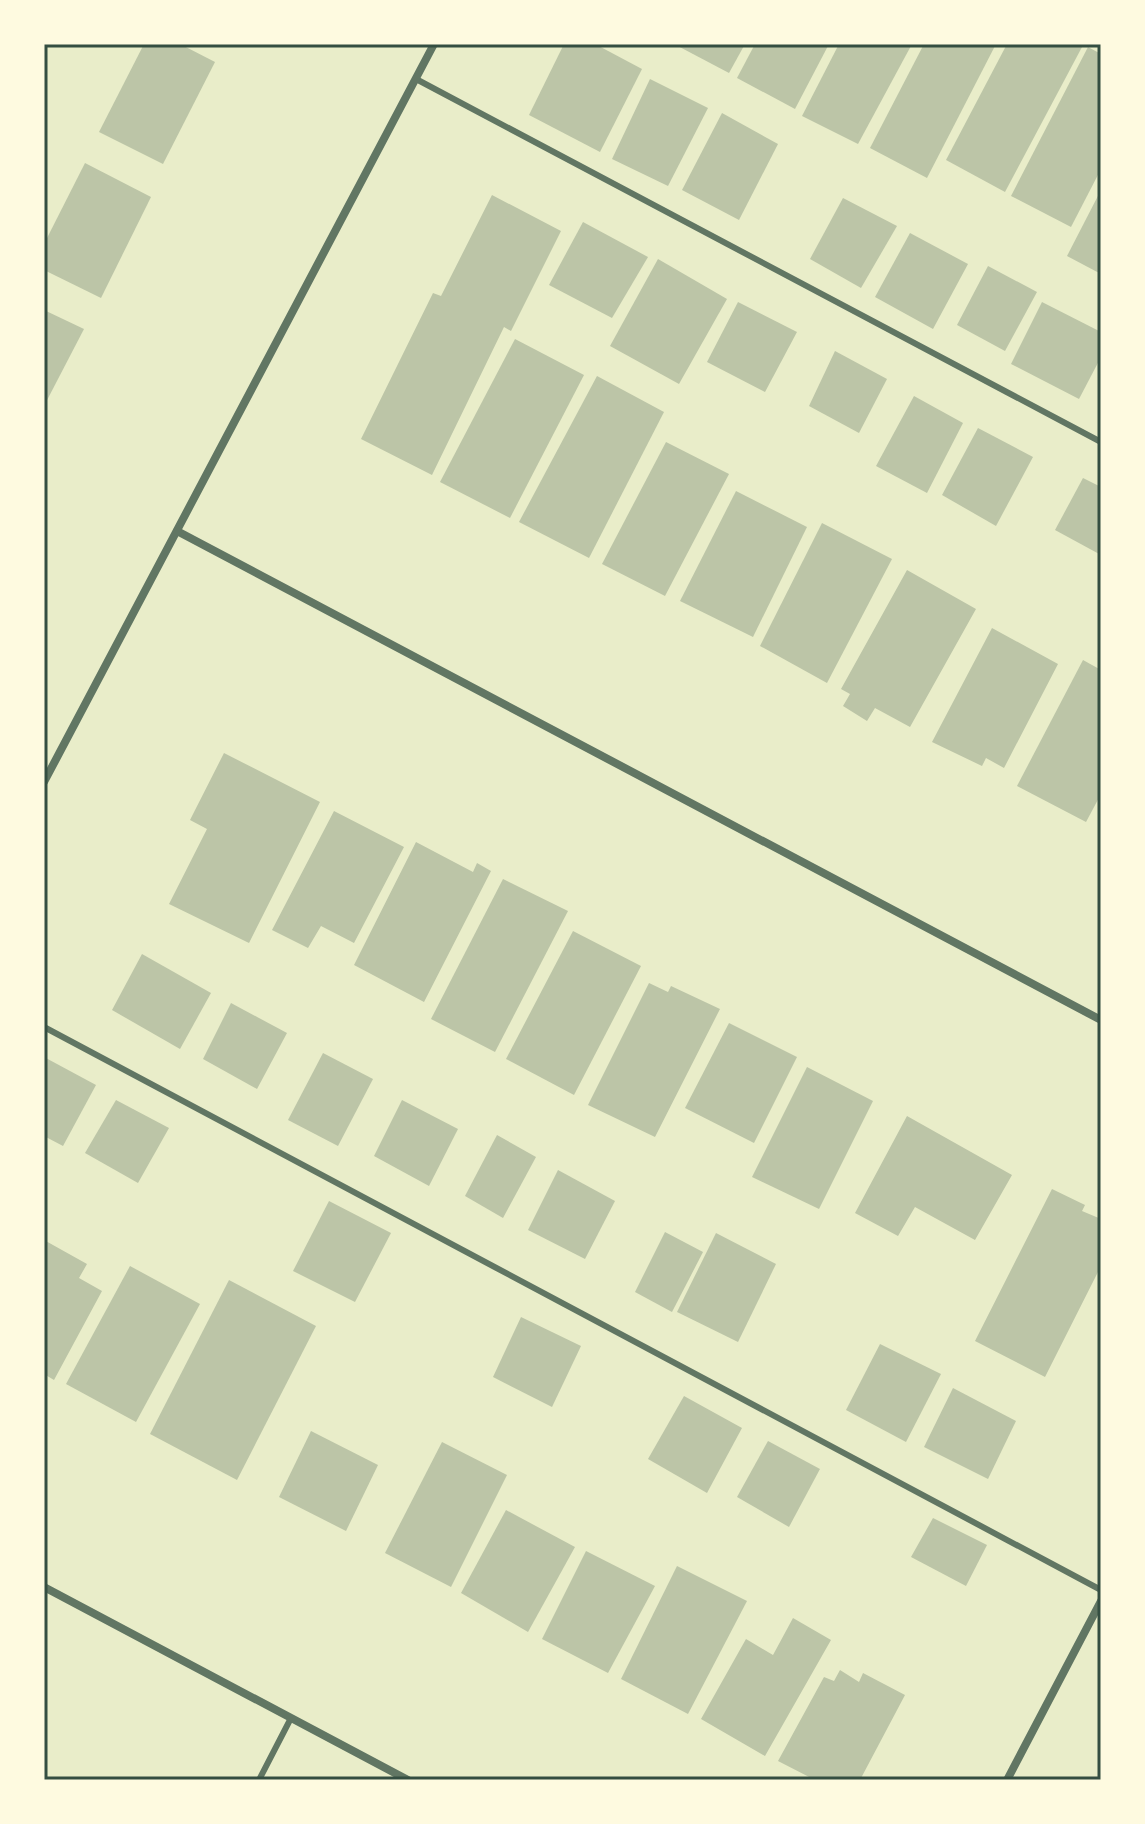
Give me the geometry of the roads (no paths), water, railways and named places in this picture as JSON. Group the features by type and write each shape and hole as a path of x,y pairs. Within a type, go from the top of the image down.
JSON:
{"street":[{"path":"44,782 434,44"},
{"path":"177,531 1101,1020"},
{"path":"44,1587 408,1780"},
{"path":"1007,1780 1101,1601"}],"lane":[{"path":"416,79 1101,442"},
{"path":"44,1027 1101,1590"},
{"path":"259,1780 291,1718"}]}
